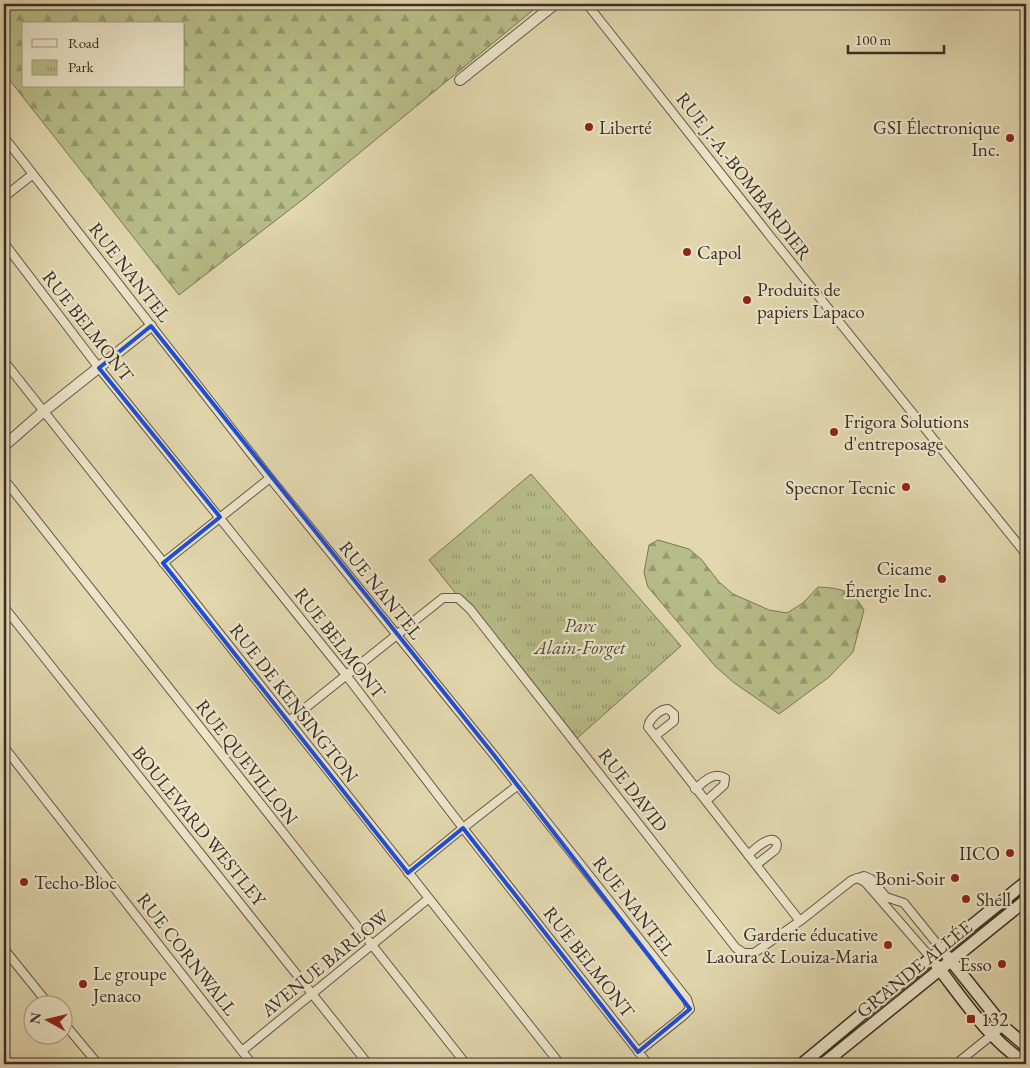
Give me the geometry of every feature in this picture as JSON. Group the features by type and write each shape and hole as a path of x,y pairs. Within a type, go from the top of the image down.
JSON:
{"main road":[{"name":"GRANDE ALLÉE","path":"802,1064 1026,882"},
{"name":"GRANDE ALLÉE","path":"823,1064 1026,900"},
{"path":"942,950 1002,1026 1026,1046"},
{"path":"931,958 992,1035 1006,1049 1026,1063"}],"street":[{"path":"460,80 555,4"},
{"name":"RUE J.-A.-BOMBARDIER","path":"587,4 770,236 1026,554"},
{"name":"RUE NANTEL","path":"4,137 270,478 518,785 686,999 690,1009 638,1052"},
{"path":"4,197 33,174"},
{"name":"RUE BELMONT","path":"4,243 99,368 346,675 648,1064"},
{"path":"4,446 44,411 151,326"},
{"name":"RUE DE KENSINGTON","path":"4,361 428,900 560,1064"},
{"path":"164,563 270,478"},
{"name":"RUE QUEVILLON","path":"4,480 466,1064"},
{"name":"RUE DAVID","path":"396,635 443,598 458,598 470,609 736,948 744,953 754,953 856,878"},
{"name":"BOULEVARD WESTLEY","path":"4,607 368,1064"},
{"path":"289,721 396,635"},
{"path":"654,736 800,921"},
{"name":"RUE CORNWALL","path":"4,747 252,1064"},
{"path":"695,788 711,776 717,775 725,778 724,785 706,801"},
{"path":"408,874 518,785"},
{"path":"748,855 768,840 772,839 775,842 777,846 775,850 756,865"},
{"path":"856,878 868,877 886,897 904,903 942,950"},
{"path":"856,878 866,884 931,958"},
{"name":"AVENUE BARLOW","path":"242,1051 428,900"},
{"path":"4,950 42,996"},
{"path":"956,1064 1002,1026"},
{"path":"72,1033 98,1064"}],"highlighted area":[{"path":"151,326 494,755 690,1009 638,1052 463,828 408,873 163,563 220,517 99,368"}],"green space":[{"path":"4,4 527,4 532,11 306,197 179,295 4,73"},
{"name":"Parc Alain-Forget","path":"531,474 681,646 574,741 429,560"},
{"path":"658,540 689,549 701,559 719,582 733,594 769,610 787,613 803,603 818,587 845,591 860,603 864,610 853,652 829,677 779,714 733,682 715,666 648,587 644,573 649,545"}],"place":[{"name":"Liberté","path":"589,127"},
{"name":"GSI Électronique Inc.","path":"1010,138"},
{"name":"Capol","path":"687,252"},
{"name":"Produits de papiers Lapaco","path":"747,300"},
{"name":"Frigora Solutions d'entreposage","path":"834,432"},
{"name":"Specnor Tecnic","path":"906,487"},
{"name":"Cicame Énergie Inc.","path":"942,579"},
{"name":"IICO","path":"1010,853"},
{"name":"Boni-Soir","path":"955,878"},
{"name":"Techo-Bloc","path":"24,882"},
{"name":"Shell","path":"966,899"},
{"name":"Garderie éducative Laoura & Louiza-Maria","path":"888,945"},
{"name":"Esso","path":"1002,964"},
{"name":"Le groupe Jenaco","path":"83,984"},
{"name":"132","path":"971,1019"}]}
